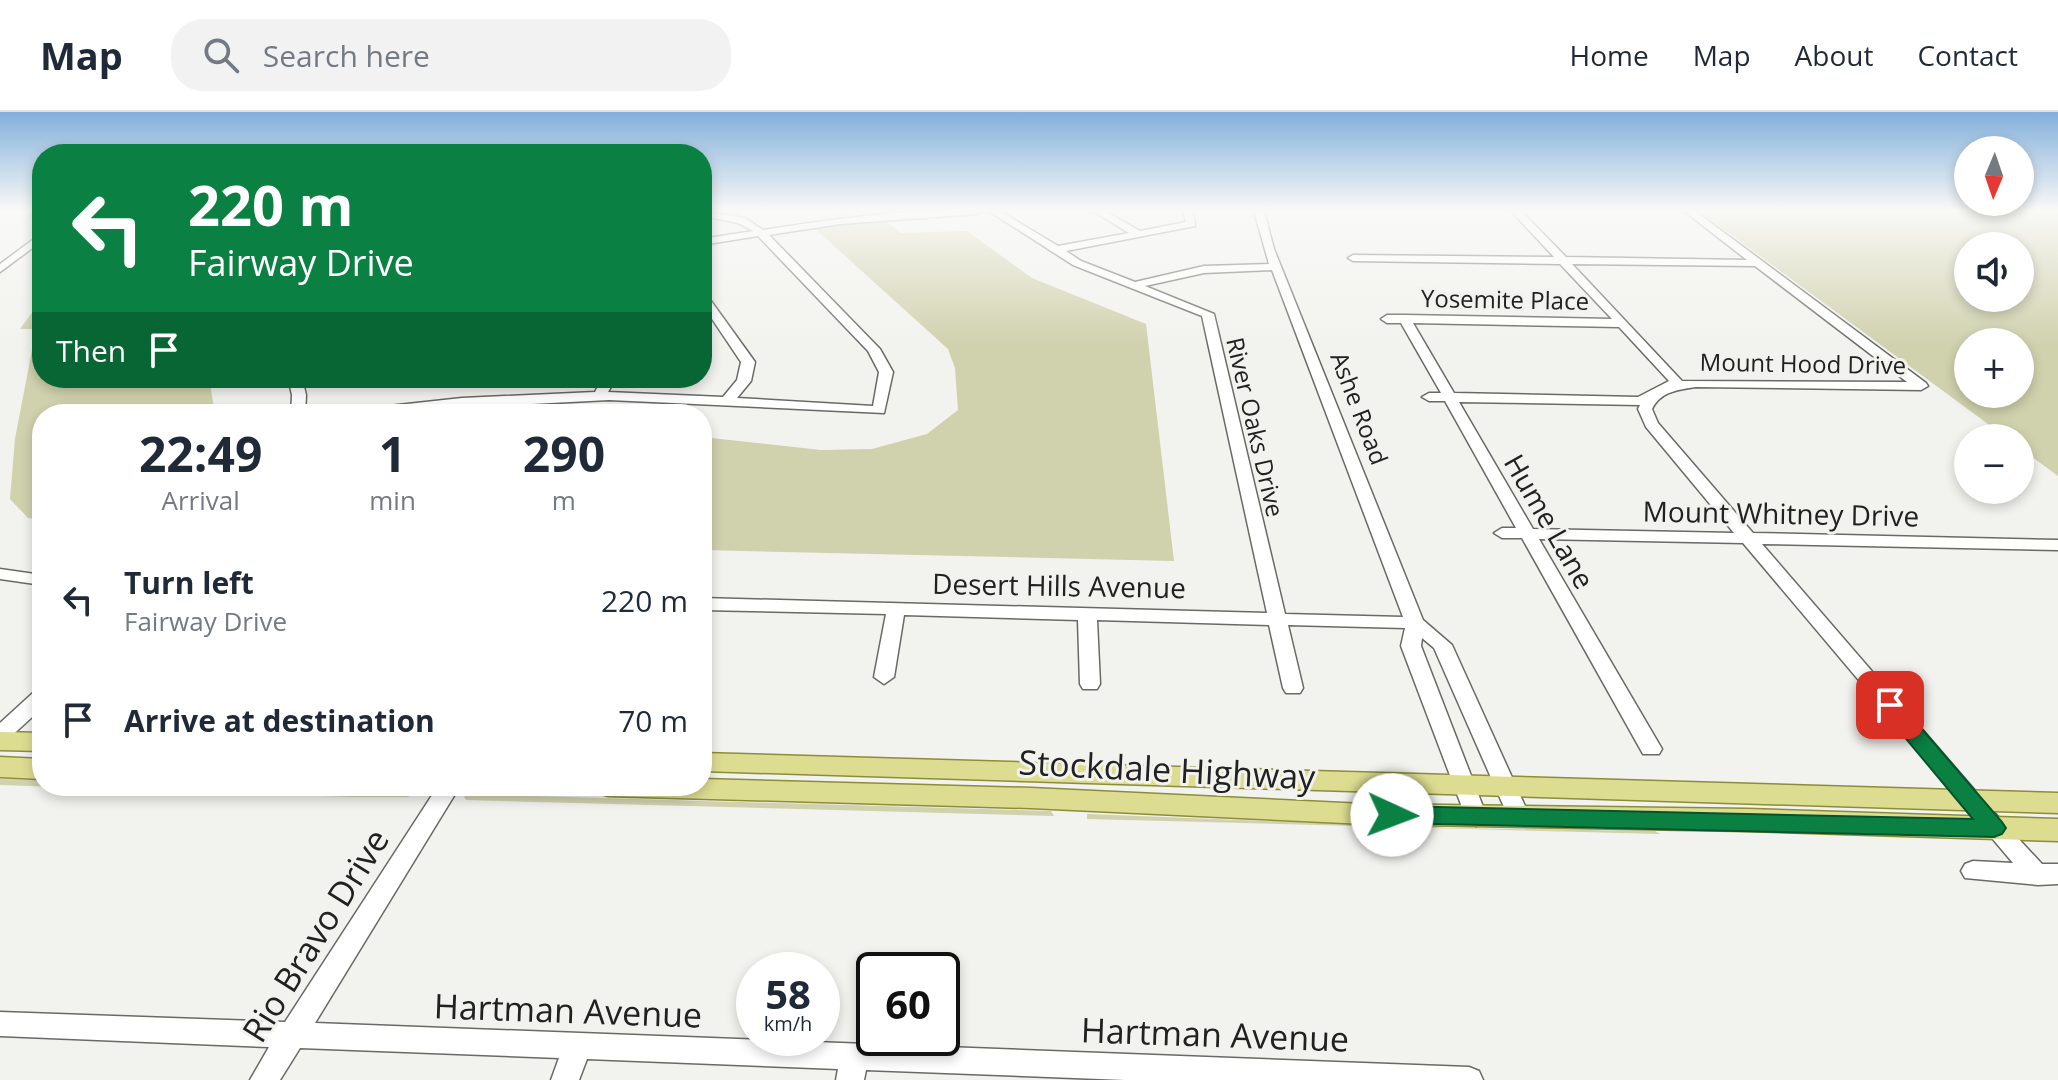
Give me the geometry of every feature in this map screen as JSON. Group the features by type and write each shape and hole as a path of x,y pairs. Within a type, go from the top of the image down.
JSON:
{"main road":[{"path":"0,741 32,742"},
{"name":"Stockdale Highway","path":"712,762 1504,785 1982,814 2058,830"},
{"path":"0,767 32,769"},
{"name":"Stockdale Highway","path":"712,789 1031,798 1266,811 1476,817 1982,814 2058,803"}],"street":[{"path":"0,269 15,256"},
{"path":"440,404 599,396 879,410 886,372 878,354 783,256"},
{"name":"River Oaks Drive","path":"1066,256 1091,270 1208,314 1293,688"},
{"name":"Ashe Road","path":"1273,256 1415,623 1442,645 1519,817"},
{"path":"1558,256 1675,379 1671,387"},
{"path":"1749,256 1758,263"},
{"path":"1353,258 1758,263"},
{"name":"Mount Hood Drive","path":"1429,397 1640,401 1671,387 1711,382 1921,386 1758,263"},
{"path":"1133,286 1168,274 1199,269 1278,267"},
{"path":"712,310 748,362 744,381 726,402"},
{"name":"Yosemite Place","path":"1387,319 1622,323"},
{"name":"Hume Lane","path":"1405,319 1651,749"},
{"path":"599,396 603,388"},
{"path":"1651,397 1645,409 1651,424 1982,814 2048,874"},
{"name":"Mount Whitney Drive","path":"1502,533 2058,545"},
{"path":"1,575 32,579"},
{"name":"Desert Hills Avenue","path":"712,609 896,609 1415,623"},
{"path":"884,677 896,609"},
{"path":"1087,614 1090,684"},
{"name":"Ashe Road","path":"1415,623 1411,646 1476,817"},
{"path":"0,735 32,705"},
{"name":"Rio Bravo Drive","path":"264,1080 443,796"},
{"path":"1973,871 2048,874"},
{"name":"Hartman Avenue","path":"0,1024 578,1046 852,1068 1469,1080"},
{"path":"565,1080 578,1046"}],"green space":[{"path":"845,256 1002,256 1032,278 1146,324 1174,561 712,550 712,438 821,450 872,449 927,434 958,410 955,368 948,349"},
{"path":"1760,256 1954,256 1954,312 2034,312 2034,256 2058,256 2058,476 2034,458 2034,424 1988,424 1966,408 2034,408 2034,328 1954,328 1954,399"},
{"path":"32,313 32,329 20,329"},
{"path":"32,350 32,388 211,388 213,404 32,404 32,519 10,499 15,439"},
{"path":"0,779 32,780 32,786 0,785"},
{"path":"323,796 410,796 408,797"},
{"path":"537,796 1051,811 1054,816 466,800 464,797"},
{"path":"1087,814 1448,828 1655,831 1660,834 1087,819"}],"route":[{"path":"1392,815 1994,828 1890,705"}]}
